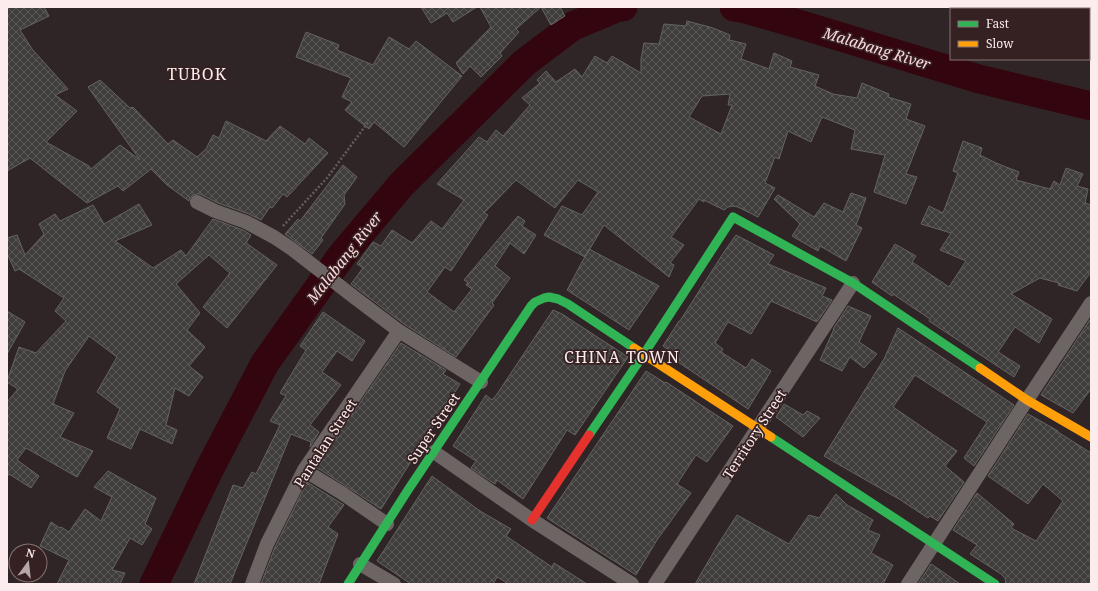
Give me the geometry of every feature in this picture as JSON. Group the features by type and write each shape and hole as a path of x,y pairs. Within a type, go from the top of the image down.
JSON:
{"street":[{"path":"197,202 215,211 246,222 274,237 292,249 399,331 481,382"},
{"path":"532,520 644,354 733,217 853,283 1027,400 1091,437"},
{"name":"Territory Street","path":"655,584 853,283"},
{"name":"Super Street","path":"348,584 535,301 549,297 556,298 568,304 644,354"},
{"path":"908,584 1091,303"},
{"name":"Pantalan Street","path":"252,584 267,544 304,470 399,331"},
{"path":"644,354 995,584"},
{"path":"434,452 532,520 632,584"},
{"path":"304,470 342,493 387,524"},
{"path":"360,564 394,584"}],"path":[{"path":"274,237 327,178 369,121"}],"building":[{"path":"7,7 44,7 49,16 20,30 32,49 68,89 55,95 77,111 46,142 89,166 91,169 120,145 140,160 88,87 100,80 130,108 133,107 168,144 173,140 197,157 206,149 213,135 219,138 226,121 266,141 280,126 305,144 309,138 328,153 287,197 283,194 272,208 270,207 261,220 218,203 200,194 193,195 189,201 167,185 151,169 123,191 118,186 87,203 30,158 7,171"},
{"path":"421,7 477,7 453,22 447,13 431,23"},
{"path":"480,7 541,7 516,29 519,32 500,53 502,56 481,77 470,66 463,74 456,63 491,27"},
{"path":"541,7 560,7 565,16 551,25"},
{"path":"687,21 713,28 730,35 729,40 746,44 741,59 769,69 774,53 792,61 790,67 819,75 815,86 833,94 857,98 862,83 889,94 888,97 911,104 906,119 925,126 906,174 917,177 906,204 874,192 885,155 851,149 855,130 822,117 811,142 788,131 779,159 775,157 765,183 775,188 758,217 738,207 728,207 724,210 699,199 671,237 684,245 670,263 674,265 669,277 604,225 585,257 544,235 562,206 582,215 598,192 578,180 555,208 516,180 484,213 488,215 451,271 445,267 427,292 454,312 472,289 466,285 468,282 464,280 518,216 525,221 522,226 536,235 524,254 510,243 495,266 510,278 492,303 494,305 456,357 404,324 351,284 363,268 357,264 373,242 381,246 392,230 412,243 431,221 442,229 464,200 437,184 479,137 487,142 496,130 503,136 530,105 522,98 540,83 537,80 546,71 556,82 575,69 582,77 595,56 607,63 612,56 641,73 641,59 644,43 659,44 664,24 686,26","holes":["730,94 728,105 732,105 721,134 689,117 702,96"]},
{"path":"306,32 339,45 337,50 373,65 389,37 409,49 416,41 462,76 404,147 374,122 369,129 345,110 352,102 342,97 351,78 296,57"},
{"path":"963,141 982,148 980,155 1019,172 1016,180 1050,189 1054,181 1060,185 1066,168 1083,174 1077,186 1088,189 1085,203 1091,205 1091,272 1077,291 1058,285 1059,283 1040,278 1011,294 1052,319 1039,343 1015,327 998,352 1020,366 1014,377 929,321 930,319 893,294 892,296 872,282 895,244 916,256 912,262 949,287 966,261 940,250 951,233 921,224 929,206 943,213 958,173 953,171"},
{"path":"343,165 357,177 344,195 345,204 321,238 323,240 312,254 285,234 298,219 300,221"},
{"path":"851,193 866,198 856,225 862,228 846,261 820,246 818,251 792,236 800,224 774,199 778,195 814,217 824,203 843,212"},
{"path":"139,204 152,225 115,241 153,268 181,250 186,256 213,219 243,230 251,235 246,243 277,265 227,328 203,307 230,273 209,255 176,284 200,313 187,330 205,347 189,366 203,377 189,396 175,388 166,425 177,430 172,444 140,429 131,449 107,438 120,409 97,392 117,357 89,336 65,371 53,404 74,413 60,437 93,451 77,477 26,448 17,460 39,476 31,488 9,474 7,477 7,402 18,389 7,381 19,347 36,353 66,321 55,311 64,298 19,269 15,271 7,253 7,238 17,235 25,255 44,234 39,224 55,214 60,221 93,205 104,224"},
{"path":"736,235 774,255 768,264 826,288 822,296 832,300 817,322 771,301 751,334 728,322 715,343 723,349 721,352 746,368 752,359 771,371 748,409 678,362 680,359 663,346"},
{"path":"589,249 659,286 629,330 567,290"},
{"path":"848,306 871,316 859,342 877,354 864,368 850,357 842,371 820,360 833,329"},
{"path":"553,310 562,314 628,357 575,435 567,430 523,499 497,480 495,484 471,468 476,461 453,446 486,395 492,400 497,394"},
{"path":"7,311 25,322 7,354"},
{"path":"323,312 365,341 352,361 337,351 322,372 341,385 310,425 319,432 310,447 311,442 291,434 230,584 194,584 233,485 243,488 252,472 256,474 280,425 270,421 286,396 280,393 306,350 300,346"},
{"path":"1091,318 1091,389 1073,413 1041,395"},
{"path":"898,328 1014,405 974,466 964,458 987,422 915,375 893,407 957,451 945,466 964,482 938,521 930,516 928,518 899,499 824,456 884,359"},
{"path":"401,343 446,370 443,374 460,384 381,509 316,467"},
{"path":"646,371 665,383 666,382 733,426 707,462 696,455 677,484 691,493 657,540 636,575 547,518"},
{"path":"784,404 803,415 807,411 820,418 803,437 776,417"},
{"path":"1028,414 1058,431 1091,453 1091,584 1006,584 1005,578 1001,574 970,554 977,545 953,530 977,493 1014,524 1011,528 1036,541 1063,501 1043,484 1028,504 988,476"},
{"path":"108,471 156,498 145,524 152,529 142,545 130,538 112,570 125,573 120,584 57,584 69,560 48,550 48,543 41,543 51,522 69,532 85,509 101,521 112,497 94,487"},
{"path":"432,476 480,511 511,529 506,536 552,567 554,563 587,584 509,584 497,577 493,584 411,584 377,561"},
{"path":"307,482 344,505 328,527 338,534 319,584 261,584 275,547"},
{"path":"836,494 847,505 873,520 868,530 880,535 871,553 893,565 883,584 695,584 737,515 789,544 809,515 819,518"},
{"path":"931,564 943,572 960,584 918,584"}],"waterway":[{"name":"Malabang River","path":"154,584 209,470 265,363 342,255 401,185 524,63 573,26 616,8 623,7"},
{"name":"Malabang River","path":"734,7 805,26 979,79 1091,106"}],"traffic: fast":[{"path":"589,435 644,354 733,217 853,283 980,368"},
{"path":"348,584 408,490 535,302 549,297 558,299 568,304 634,348"},
{"path":"771,437 995,584"}],"traffic: slow":[{"path":"634,348 771,437"},
{"path":"980,368 1027,400 1091,437"}],"traffic: jam":[{"path":"532,520 589,435"}],"district":[{"name":"TUBOK","path":"197,74"},
{"name":"CHINA TOWN","path":"622,357"}]}
